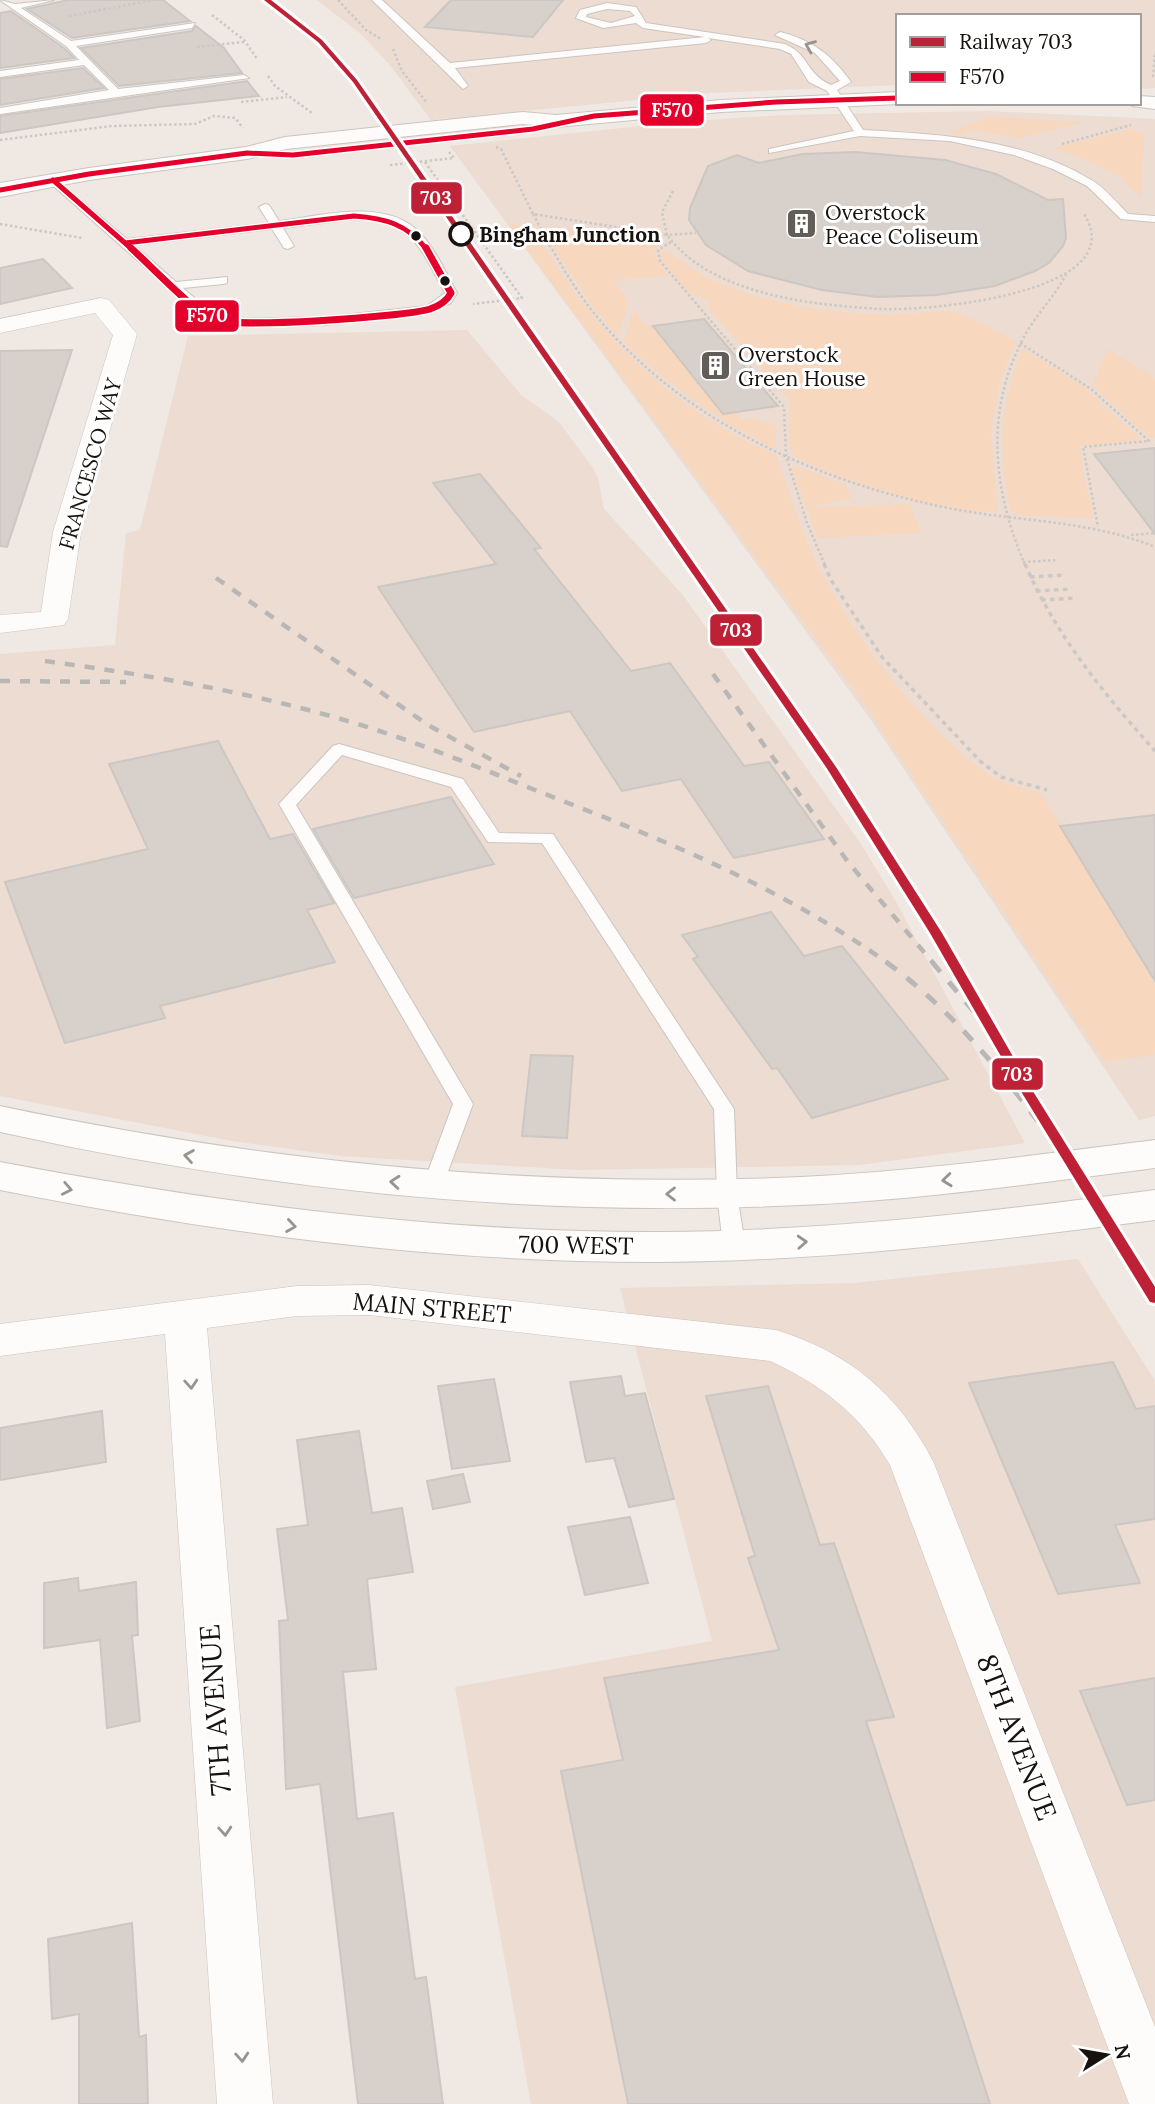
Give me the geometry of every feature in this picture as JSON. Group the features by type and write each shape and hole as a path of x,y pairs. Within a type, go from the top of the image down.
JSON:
{"main road":[{"path":"0,190 247,144 293,155 533,129 556,121 684,108 834,94 896,98"},
{"path":"4,1126 256,1167 433,1185 532,1191 727,1194 945,1180 1155,1154"},
{"name":"700 WEST","path":"0,1176 188,1211 299,1227 398,1237 585,1246 733,1245 882,1237 1155,1205"}],"street":[{"name":"FRANCESCO WAY","path":"0,326 101,305 122,328 125,341 67,533 54,620 0,624"},
{"name":"MAIN STREET","path":"0,1340 297,1301 369,1300 776,1346 820,1366 855,1387"},
{"name":"7TH AVENUE","path":"185,1316 246,2104"},
{"name":"8TH AVENUE","path":"855,1387 890,1422 911,1461 1155,2099"}],"lane":[{"path":"3,0 17,6 69,44 116,92"},
{"path":"17,6 49,0"},
{"path":"377,0 449,67 463,86"},
{"path":"626,8 642,0"},
{"path":"637,19 637,12 626,8 597,7 580,15 585,21 603,25 655,17 789,37 821,50 834,62 846,82 834,94"},
{"path":"637,19 643,24 736,37 782,46 795,52 812,80 834,94 860,133"},
{"path":"69,44 192,25"},
{"path":"449,67 736,37 747,30"},
{"path":"0,74 86,62"},
{"path":"0,111 116,92 244,78"},
{"path":"773,151 860,133 918,134 1007,150 1058,167 1105,194 1125,217 1155,219"},
{"path":"53,180 211,319 229,323 324,321 430,309 440,305 450,293 410,226 400,220 373,215 125,243"},
{"path":"265,206 288,246"},
{"path":"173,286 223,280"},
{"path":"433,1185 463,1104 288,804 339,749 457,783 494,838 547,838 724,1109 727,1194 733,1245"}],"path":[{"path":"64,16 154,0"},
{"path":"338,0 366,30 385,42"},
{"path":"392,47 402,71 431,109"},
{"path":"1154,80 1155,54"},
{"path":"0,140 112,126 195,124 205,117 226,115 235,118 247,144"},
{"path":"501,149 548,245 597,316 640,361 692,403 735,431 849,482 914,500 1007,517 1098,527 1129,535 1155,547"},
{"path":"390,165 425,162 522,298 440,305"},
{"path":"673,191 666,198 661,217 671,242 688,259 724,279 784,296 848,307 908,309 963,303 1027,289 1066,274 1086,258 1093,248 1095,233 1080,210"},
{"path":"533,214 667,235 696,233"},
{"path":"0,224 84,239"},
{"path":"671,242 658,250 660,261 784,407 786,456 794,487 831,580 882,657 980,761 1001,777 1047,790"},
{"path":"1066,274 1020,343 1003,386 997,424 998,467 1007,517 1036,591 1075,657 1125,719 1155,751"},
{"path":"1020,343 1091,389 1149,441 1083,447 1098,527"},
{"path":"1129,535 1155,533"},
{"path":"1023,562 1058,561"},
{"path":"1030,577 1065,575"},
{"path":"1036,591 1072,589"},
{"path":"1041,600 1077,598"}],"shaded area":[{"path":"317,0 1155,0 1155,88 1141,89 1141,14 896,14 896,85 710,93 431,120 390,65 361,34"},
{"path":"989,111 1155,119 1155,1116 1139,1120 871,720 450,146 679,122 784,115"},
{"path":"988,117 1084,122 1021,138 968,130 962,135 948,133"},
{"path":"1130,129 1144,134 1141,196 1122,182 1126,180 1054,148"},
{"path":"509,225 532,226 554,263 606,331 666,389 700,414 776,455 818,566 849,620 887,674 931,724 984,772 1041,793 1155,981 1155,1055 1104,1061 856,692"},
{"path":"551,227 644,235 661,243 653,254 668,276 613,280 629,301 618,336 590,303 542,230"},
{"path":"668,250 689,267 713,280 772,300 803,307 863,314 953,312 1016,341 1000,381 991,432 997,511 954,508 894,494 834,474 794,456 789,445 789,400 709,309 709,301 687,291 661,260 660,253"},
{"path":"634,310 647,327 653,326 723,413 736,412 742,420 752,418 775,425 776,447 771,447 713,413 640,358 624,342"},
{"path":"467,330 521,395 558,421 593,468 598,478 604,509 682,594 861,844 895,900 1025,1143 859,1165 578,1170 341,1156 232,1141 0,1096 0,654 115,645 126,533 140,530 188,336"},
{"path":"1022,348 1080,384 1142,440 1080,446 1083,474 1094,516 1091,518 1016,515 1010,510 1004,467 1003,428 1009,389"},
{"path":"1107,349 1155,378 1155,438 1151,439 1093,386"},
{"path":"795,466 845,484 851,498 809,507 910,504 921,533 818,538 791,468"},
{"path":"1078,1259 1155,1381 1155,2104 531,2104 455,1687 712,1641 620,1288 855,1283"}],"building":[{"path":"68,0 163,0 190,21 72,38 27,9"},
{"path":"451,0 563,0 533,37 425,27"},
{"path":"11,11 74,58 0,68 0,13"},
{"path":"196,26 224,48 242,73 119,86 81,48 192,31"},
{"path":"83,68 104,88 0,105 0,79"},
{"path":"247,81 259,96 158,107 0,133 0,116"},
{"name":"Overstock Peace Coliseum","path":"855,152 945,160 996,174 1048,200 1063,199 1066,238 1063,246 1049,263 995,286 937,295 877,297 822,290 748,271 706,245 689,220 690,208 708,166 737,155 759,163 803,154"},
{"path":"43,259 72,288 0,304 0,268"},
{"name":"Overstock Green House","path":"704,319 778,406 723,414 653,326"},
{"path":"72,350 7,547 0,546 0,351"},
{"path":"1155,448 1155,534 1094,454"},
{"path":"480,474 541,548 534,549 631,671 670,663 744,766 769,762 824,839 734,858 681,779 622,791 570,711 474,732 378,587 496,564 433,483"},
{"path":"218,741 270,839 293,834 334,903 307,910 335,962 160,1006 165,1018 65,1043 5,882 148,849 109,764"},
{"path":"451,797 494,864 354,898 313,829"},
{"path":"1155,815 1155,981 1060,826"},
{"path":"771,912 804,956 842,946 948,1079 812,1118 777,1068 772,1069 693,959 698,957 682,935"},
{"path":"531,1055 573,1056 567,1138 522,1136"},
{"path":"1113,1362 1136,1409 1155,1406 1155,1519 1115,1525 1140,1583 1058,1594 969,1383"},
{"path":"621,1376 625,1396 645,1393 674,1499 629,1507 614,1458 586,1462 570,1382"},
{"path":"494,1379 510,1461 452,1469 438,1386"},
{"path":"768,1386 820,1545 834,1543 894,1717 866,1721 990,2104 628,2104 561,1771 623,1760 604,1678 779,1650 748,1558 755,1556 706,1396"},
{"path":"102,1411 106,1462 0,1480 0,1428"},
{"path":"359,1431 372,1513 402,1508 413,1572 367,1579 376,1669 343,1672 357,1819 393,1813 415,1979 426,1977 443,2104 358,2104 320,1784 286,1789 279,1621 288,1620 277,1529 308,1525 297,1440"},
{"path":"463,1474 470,1502 433,1509 427,1481"},
{"path":"630,1517 648,1583 585,1595 568,1527"},
{"path":"78,1578 79,1591 136,1582 138,1635 132,1636 140,1721 107,1728 100,1640 44,1648 44,1583"},
{"path":"1155,1678 1155,1800 1127,1805 1080,1691"},
{"path":"132,1923 139,2037 146,2035 148,2104 79,2104 79,2014 52,2019 48,1939"}],"railway":[{"path":"216,578 428,725 521,776"},
{"path":"45,661 237,693 313,711 406,740 610,820 734,873 813,915 886,962"},
{"path":"713,674 848,862 934,964"},
{"path":"0,681 126,682"},
{"path":"886,962 917,986 974,1042 1024,1103 1094,1199"},
{"path":"932,962 975,1013 1016,1072"}],"rail line":[{"name":"703","path":"267,0 320,41 355,81 831,767 936,933 1028,1093 1155,1298"}],"transit line":[{"name":"F570","path":"0,190 89,174 247,153 293,155 533,129 594,116 776,102 896,98"},
{"name":"F570","path":"53,180 211,319 229,323 324,321 430,309 447,300 451,293 416,236 405,228 375,218 354,216 125,243"}],"place":[{"name":"Overstock Peace Coliseum","path":"802,224"},
{"name":"Bingham Junction","path":"461,234"},
{"name":"Overstock Green House","path":"715,366"}]}
